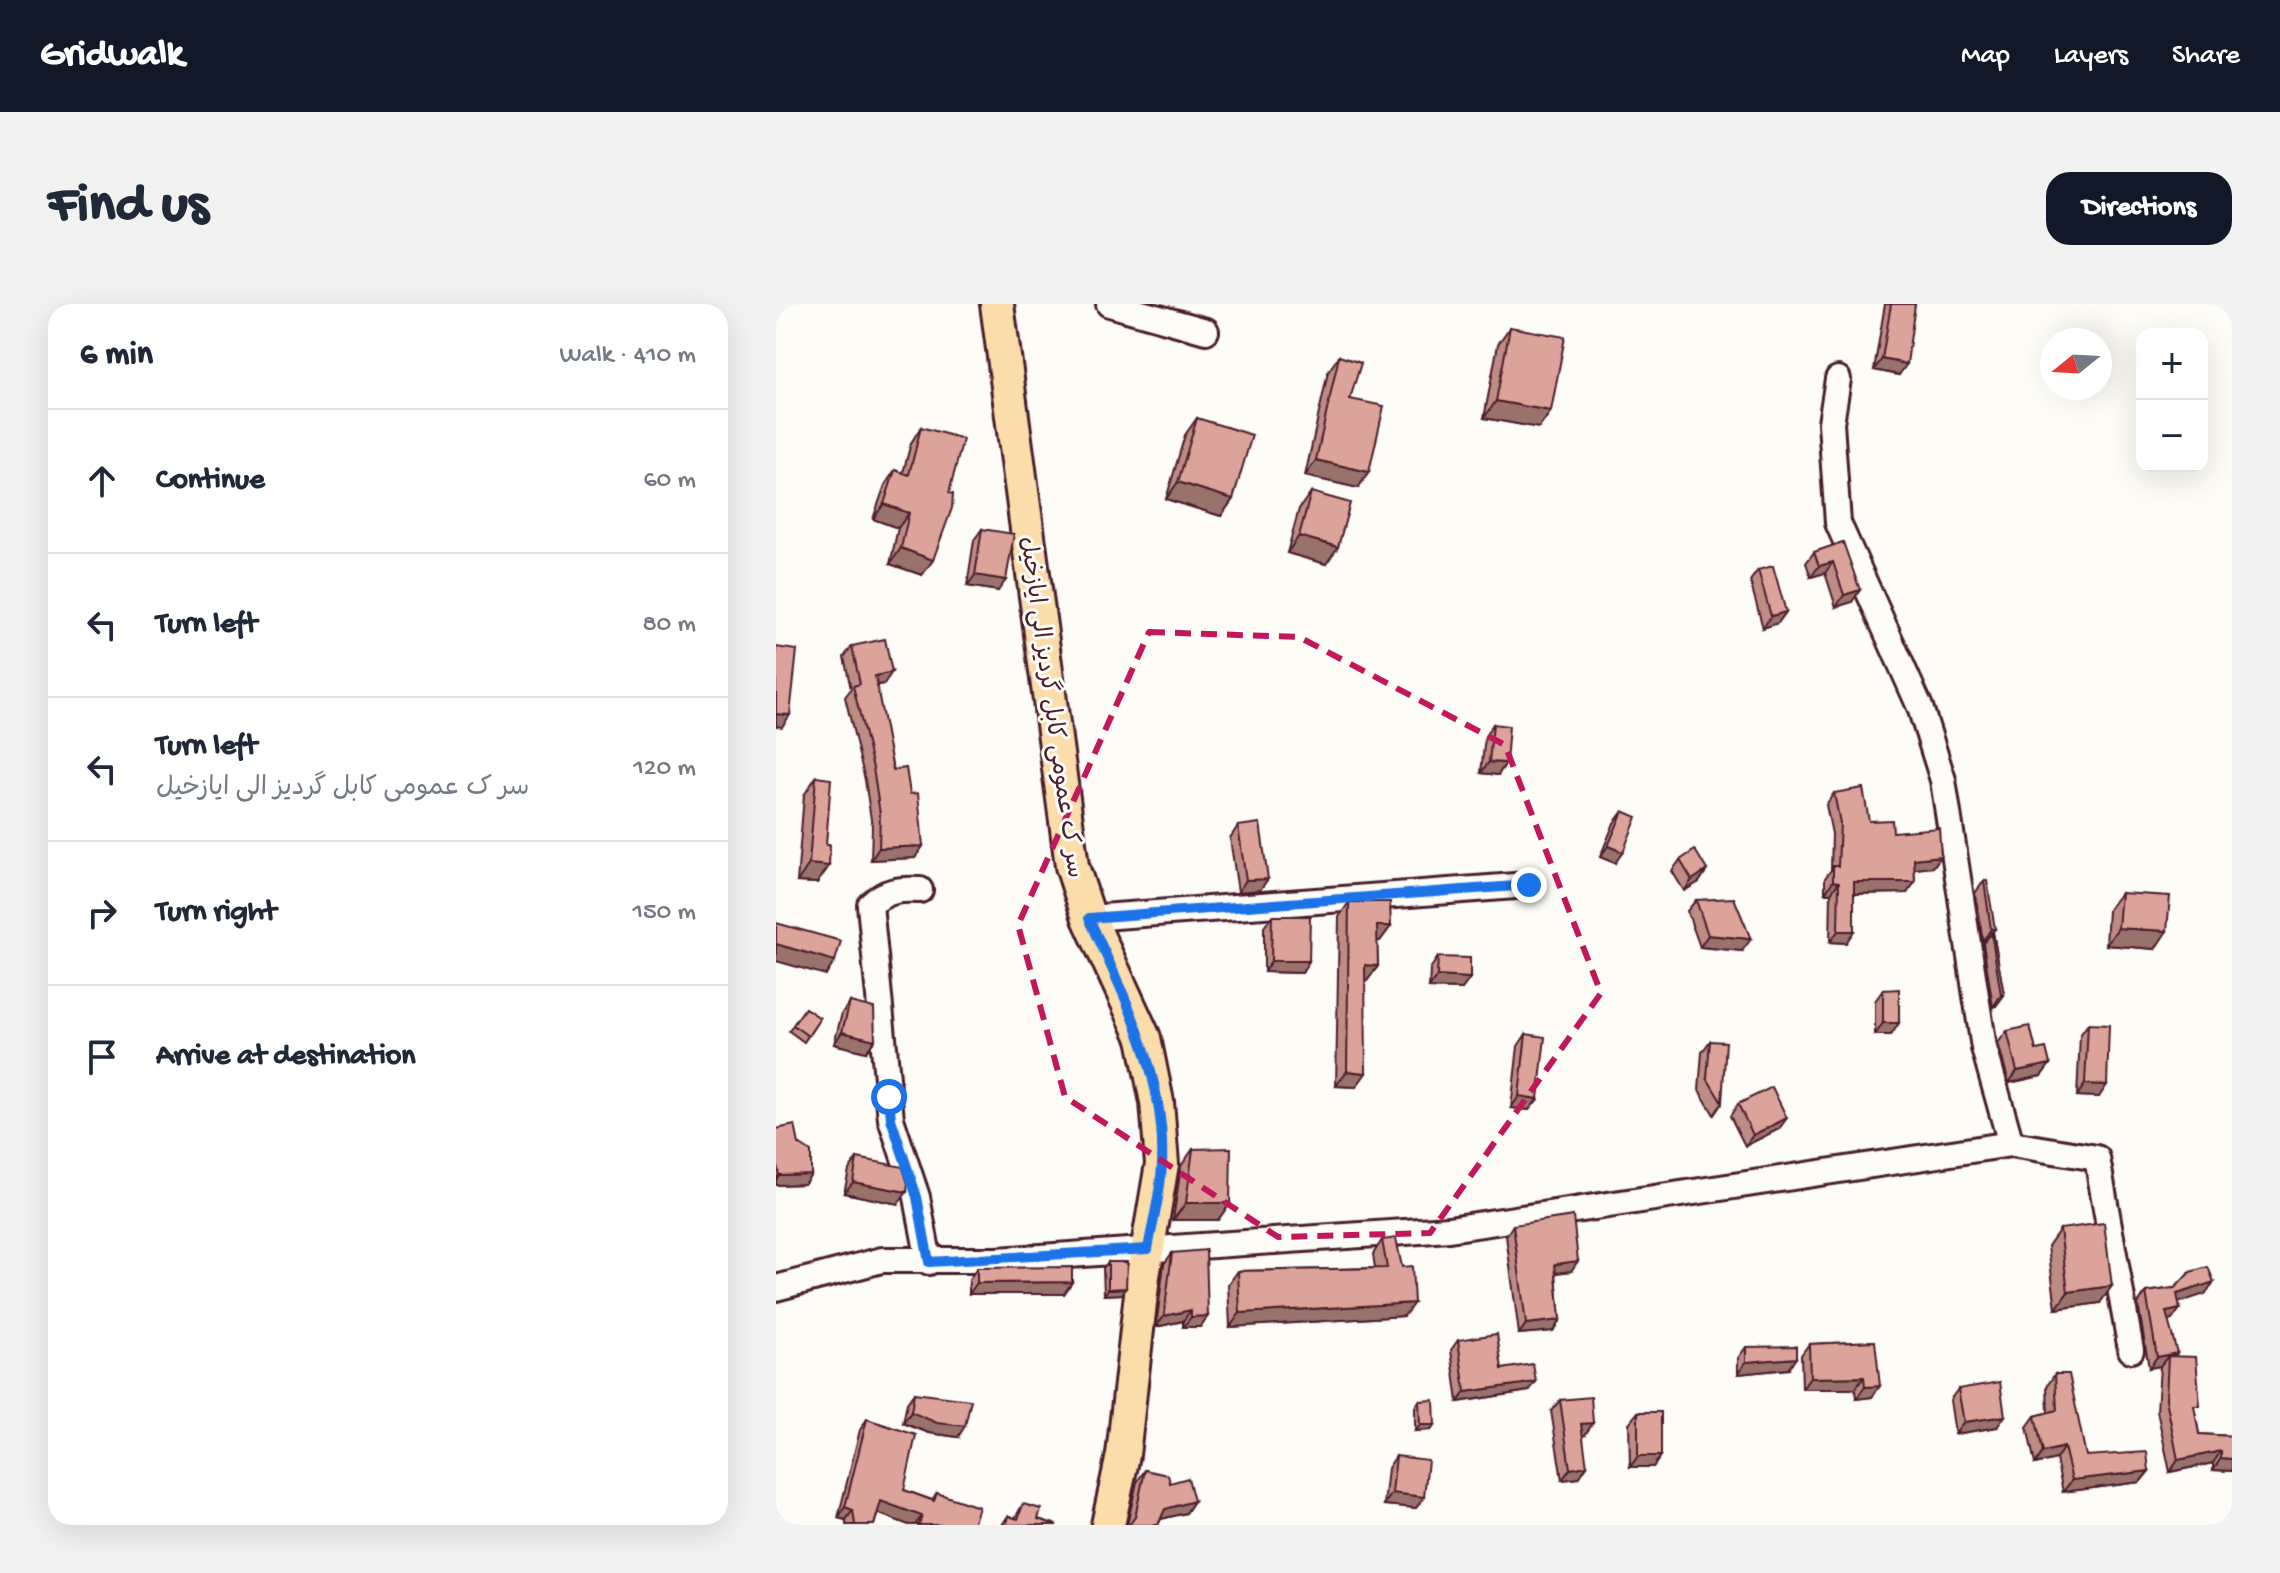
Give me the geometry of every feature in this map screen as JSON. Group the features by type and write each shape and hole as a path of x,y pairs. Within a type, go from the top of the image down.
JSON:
{"main road":[{"name":"سر ک عمومی کابل گردیز الی ایازخیل","path":"997,304 1072,866 1089,918 1144,1038 1157,1102 1162,1164 1148,1249 1123,1455 1108,1525"}],"street":[{"path":"1109,304 1206,331"},
{"path":"1838,379 1831,423 1838,523 1920,707 1943,780 1984,1048 2011,1144"},
{"path":"1089,918 1529,885"},
{"path":"920,890 898,889 881,895 870,905 891,1119 917,1197 929,1262"},
{"path":"776,1288 848,1266 882,1260 929,1262 1449,1229 2011,1144 2097,1158 2131,1350"}],"highlighted area":[{"path":"1149,632 1299,637 1505,745 1601,993 1430,1233 1278,1237 1065,1097 1018,925"}],"building":[{"path":"1891,304 1915,304 1907,364 1882,359"},
{"path":"1510,327 1565,337 1551,411 1496,401"},
{"path":"1339,356 1361,363 1350,399 1384,406 1369,472 1316,460"},
{"path":"1197,418 1252,435 1233,499 1178,482"},
{"path":"921,427 963,439 949,493 953,494 952,508 933,560 901,548 909,513 884,504 895,470 909,475"},
{"path":"1311,492 1350,503 1338,547 1299,536"},
{"path":"982,529 1014,534 1006,580 975,575"},
{"path":"1843,542 1860,590 1844,595 1833,562 1819,566 1814,552"},
{"path":"1773,566 1786,612 1771,616 1758,570"},
{"path":"885,639 892,672 875,676 893,770 906,768 910,794 918,793 923,846 879,848 880,814 873,768 853,686 860,684 852,646"},
{"path":"776,647 797,650 790,715 776,714"},
{"path":"1493,724 1509,726 1506,763 1489,762"},
{"path":"816,777 831,779 826,845 830,845 829,866 809,864"},
{"path":"1863,788 1869,821 1892,820 1893,832 1939,828 1941,856 1914,859 1915,882 1854,882 1854,931 1838,931 1839,882 1833,881 1833,866 1838,866 1840,823 1834,793"},
{"path":"1623,811 1637,817 1623,852 1608,846"},
{"path":"1260,823 1268,879 1246,880 1238,826"},
{"path":"1695,850 1707,870 1692,880 1680,860"},
{"path":"1984,881 1987,881 1995,929 1991,929"},
{"path":"2121,893 2170,896 2167,931 2118,928"},
{"path":"1734,898 1751,939 1708,935 1696,900"},
{"path":"1349,902 1390,902 1391,926 1377,926 1378,966 1365,965 1366,1073 1347,1071"},
{"path":"1272,916 1310,916 1309,961 1271,961"},
{"path":"776,923 841,941 835,961 776,944"},
{"path":"1993,932 2004,995 2001,995"},
{"path":"1438,957 1470,958 1470,978 1437,976"},
{"path":"1899,989 1899,1023 1883,1023 1883,990"},
{"path":"850,1002 874,1008 875,1040 842,1032"},
{"path":"805,1008 820,1018 808,1036 793,1025"},
{"path":"2088,1024 2109,1025 2107,1085 2085,1084"},
{"path":"2030,1026 2036,1050 2046,1048 2050,1064 2017,1071 2007,1031"},
{"path":"1526,1034 1545,1037 1538,1099 1519,1096"},
{"path":"1710,1041 1726,1042 1722,1103 1707,1078"},
{"path":"1772,1087 1787,1118 1753,1135 1738,1104"},
{"path":"795,1125 799,1144 811,1152 811,1174 779,1175 776,1129"},
{"path":"1231,1148 1230,1203 1186,1203 1193,1149"},
{"path":"857,1158 903,1167 908,1183 907,1192 853,1182"},
{"path":"1573,1216 1578,1261 1555,1264 1560,1320 1526,1324 1513,1225"},
{"path":"2104,1223 2112,1286 2068,1292 2060,1229"},
{"path":"1396,1238 1402,1267 1412,1266 1414,1303 1240,1313 1238,1271 1387,1268 1382,1240"},
{"path":"1206,1250 1208,1316 1191,1317 1191,1310 1164,1316 1172,1253"},
{"path":"1108,1262 1127,1262 1126,1288 1108,1289"},
{"path":"1072,1267 1072,1282 977,1283 977,1268"},
{"path":"2208,1267 2214,1282 2177,1294 2180,1309 2166,1312 2177,1353 2157,1357 2146,1292 2175,1288 2190,1272"},
{"path":"1497,1334 1502,1369 1533,1364 1536,1382 1465,1392 1458,1340"},
{"path":"1875,1341 1880,1386 1865,1387 1864,1377 1810,1378 1809,1344"},
{"path":"1796,1346 1796,1358 1746,1362 1746,1347"},
{"path":"2168,1356 2196,1357 2200,1406 2194,1406 2199,1434 2232,1436 2232,1459 2221,1458 2221,1451 2178,1460 2166,1399"},
{"path":"2055,1374 2069,1374 2086,1456 2147,1452 2149,1471 2072,1480 2064,1447 2043,1452 2035,1416 2057,1410"},
{"path":"2000,1382 2005,1416 1964,1422 1958,1389"},
{"path":"914,1393 971,1400 965,1426 937,1423 911,1412"},
{"path":"1591,1397 1593,1423 1581,1424 1587,1466 1570,1469 1560,1400"},
{"path":"1434,1400 1435,1425 1420,1425 1419,1401"},
{"path":"1638,1412 1661,1412 1661,1456 1638,1456"},
{"path":"867,1419 916,1435 904,1490 934,1501 937,1493 979,1507 973,1525 919,1525 922,1516 881,1501 874,1525 855,1525 853,1510 845,1507"},
{"path":"1396,1456 1428,1460 1424,1497 1392,1493"},
{"path":"1145,1470 1168,1475 1170,1483 1188,1478 1194,1501 1165,1509 1158,1525 1129,1525 1135,1517"},
{"path":"1023,1504 1041,1509 1038,1519 1057,1525 1006,1525 1008,1516 1018,1519"}],"route":[{"path":"889,1097 891,1119 917,1197 929,1262 1148,1249 1162,1164 1157,1102 1144,1038 1089,918 1529,885"}]}
